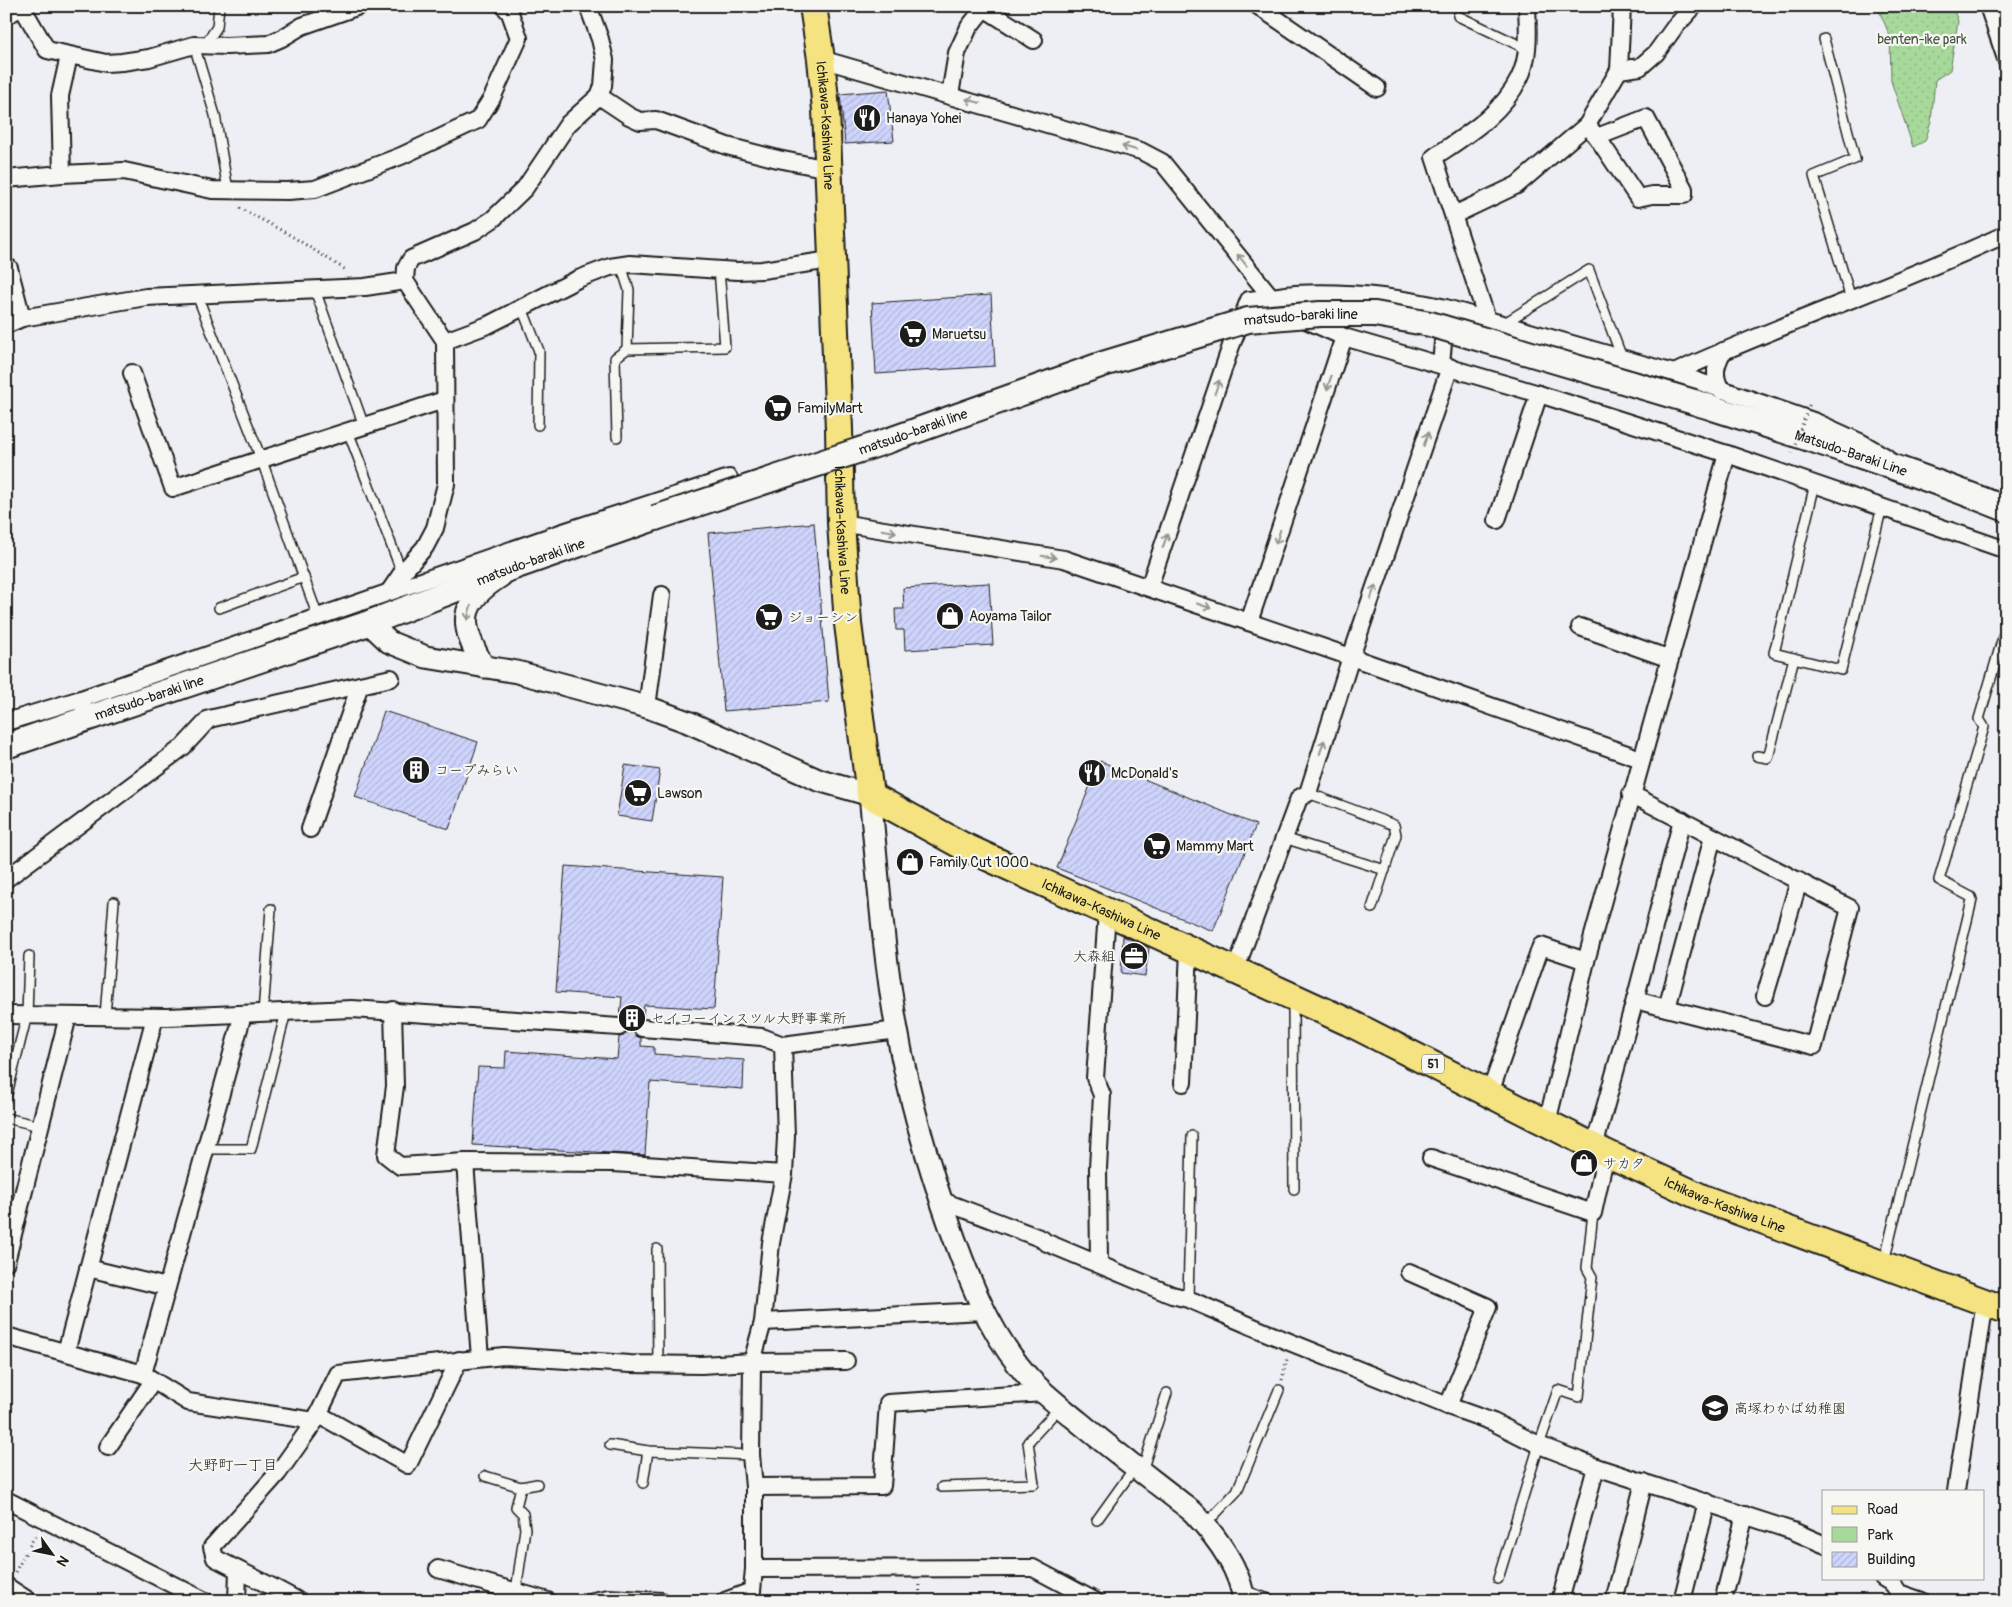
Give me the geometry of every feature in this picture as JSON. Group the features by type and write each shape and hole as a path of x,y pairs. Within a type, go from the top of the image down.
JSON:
{"main road":[{"name":"Ichikawa-Kashiwa Line","path":"813,6 821,59 828,169 841,522 848,624 870,795 961,845 1348,1022 1600,1150 1705,1199 1995,1306"},
{"name":"matsudo-baraki line","path":"6,746 84,709 369,623 514,568 655,518 890,440 1103,364 1248,320 1320,314 1376,314 1430,324 1694,402"},
{"name":"Matsudo-Baraki Line","path":"1694,402 1800,436 2006,509"}],"street":[{"path":"6,16 23,7 47,50 106,63 149,58 200,45 268,44 302,26 359,6"},
{"path":"6,179 62,174 124,172 212,190 288,191 315,189 401,156 478,120 492,98 519,38 510,13 504,6"},
{"path":"389,592 402,573 425,548 435,528 446,484 445,341 405,281 406,268 411,259 475,231 493,219 524,188 568,124 599,96 603,86 606,60 588,6"},
{"path":"1258,6 1377,88"},
{"path":"1487,319 1434,157 1479,126 1502,104 1520,78 1527,49 1527,6"},
{"path":"1592,131 1619,70 1622,6"},
{"path":"1619,70 1640,67 1656,53 1674,28 1694,6"},
{"path":"950,94 957,53 969,27 984,8 1034,40"},
{"path":"1996,15 2005,56"},
{"path":"62,174 60,96 69,56"},
{"path":"821,59 950,94 1141,151 1162,162 1272,298 1297,316 1344,337 1539,394 1726,454 2006,550"},
{"path":"599,96 640,121 656,120 727,146 828,169"},
{"path":"1454,215 1517,185 1592,131 1646,118 1684,189 1684,195 1652,195 1638,198 1592,131"},
{"path":"1674,373 1723,351 1950,260 2006,234"},
{"path":"445,341 488,325 578,279 621,265 762,270 831,260"},
{"path":"6,268 9,268 22,318"},
{"path":"6,325 22,318 146,297 365,287 405,281"},
{"path":"1149,587 1231,346 1249,300 1292,294 1362,294 1415,301 1446,308 1674,373 1816,422 1860,442 1919,477"},
{"path":"1235,971 1299,798 1308,793 1446,366 1446,308"},
{"path":"1250,622 1344,337"},
{"path":"1721,390 1714,377 1715,368 1723,351"},
{"path":"132,373 174,488 262,461 444,400"},
{"path":"1497,520 1539,394"},
{"path":"1547,1123 1586,961 1726,454"},
{"path":"6,722 84,709 318,617 562,532 729,478"},
{"path":"841,522 1064,559 1641,759"},
{"path":"484,667 471,645 466,629 468,613 474,599 487,585 514,568"},
{"path":"647,707 662,595"},
{"path":"369,623 390,642 426,657 550,680 647,707 688,722 818,780 870,795 886,950 897,1030 920,1130 940,1200 984,1311 1002,1343 1020,1368 1044,1393 1193,1512 1205,1525 1232,1564 1243,1595"},
{"path":"1580,628 1670,660"},
{"path":"6,879 183,747 209,719 391,678"},
{"path":"310,829 360,684"},
{"path":"1631,794 1850,908 1814,1046 1635,1000"},
{"path":"1431,1158 1593,1213 1600,1150 1635,1000 1682,820"},
{"path":"1667,1008 1713,837"},
{"path":"1765,996 1800,882"},
{"path":"1098,1264 1098,1168 1102,1095 1095,1078 1107,913"},
{"path":"1490,1093 1541,946 1586,961"},
{"path":"1183,1083 1189,950"},
{"path":"6,1015 155,1017 352,1009 393,1010 620,1027"},
{"path":"393,1010 395,1086 386,1155 400,1166 465,1162 613,1163 784,1174"},
{"path":"108,1447 148,1377 167,1288 243,1014"},
{"path":"6,1262 68,1016"},
{"path":"66,1352 155,1017"},
{"path":"642,1028 762,1037 783,1045 897,1030"},
{"path":"725,1601 753,1596 752,1362 763,1322 771,1243 784,1174 786,1137 783,1045"},
{"path":"465,1162 480,1358"},
{"path":"940,1200 1042,1239 1045,1242 1172,1295 1188,1299 1291,1343 1493,1422 1539,1445 1596,1467 1793,1531 1822,1544"},
{"path":"88,1268 167,1288"},
{"path":"1409,1272 1488,1307 1448,1406"},
{"path":"1956,1490 1995,1306"},
{"path":"763,1322 984,1311"},
{"path":"6,1336 148,1377 188,1402 316,1418 408,1465 459,1360"},
{"path":"298,1601 256,1577 215,1558 212,1547 278,1473 316,1418 338,1374 480,1358 537,1357 701,1365 752,1362 846,1361"},
{"path":"754,1487 882,1486 888,1403 1044,1393"},
{"path":"1560,1601 1596,1467"},
{"path":"1614,1601 1644,1482"},
{"path":"6,1500 45,1518 205,1601"},
{"path":"1682,1601 1707,1502"},
{"path":"1724,1601 1745,1516"},
{"path":"754,1568 1033,1568 1095,1601"},
{"path":"438,1569 548,1601"},
{"path":"237,1601 238,1570"},
{"path":"1887,1580 1894,1584 1897,1597 1922,1601"},
{"path":"6,1586 7,1601"},
{"path":"6,1586 29,1601"},
{"path":"593,1601 608,1598 662,1601"}],"lane":[{"path":"219,6 217,27 200,45 215,115 226,190"},
{"path":"1458,16 1527,49"},
{"path":"1824,39 1855,159 1814,176 1851,299"},
{"path":"2005,56 2002,59 2006,71"},
{"path":"621,265 629,290 627,349"},
{"path":"617,437 615,358 627,349 726,348 719,269"},
{"path":"1503,324 1589,270 1622,358"},
{"path":"315,290 364,426"},
{"path":"197,295 262,461 318,617"},
{"path":"522,308 539,351 538,424"},
{"path":"348,431 402,573"},
{"path":"1815,484 1774,653 1841,670 1882,507"},
{"path":"219,608 304,577"},
{"path":"1883,1266 1972,900 1971,897 1938,880 1984,727 1979,719 2006,627"},
{"path":"1757,756 1768,758 1794,658"},
{"path":"1308,793 1394,825 1396,835 1372,908"},
{"path":"1284,838 1385,870"},
{"path":"105,1016 114,902"},
{"path":"263,1013 271,909"},
{"path":"6,1098 27,1015 29,956"},
{"path":"1293,998 1294,1189"},
{"path":"206,1149 251,1150 286,1012"},
{"path":"6,1118 40,1126"},
{"path":"1188,1299 1192,1136"},
{"path":"1498,1579 1558,1390 1579,1397 1592,1278 1587,1268 1593,1213"},
{"path":"657,1249 658,1364"},
{"path":"1205,1525 1237,1491 1279,1390"},
{"path":"1097,1520 1139,1470 1167,1393"},
{"path":"942,1487 1034,1484 1028,1442 1060,1407"},
{"path":"610,1445 648,1452 751,1455"},
{"path":"643,1483 648,1452"},
{"path":"484,1476 520,1487 537,1484"},
{"path":"516,1591 525,1528 523,1514 516,1507 520,1487"},
{"path":"1243,1595 1274,1601"}],"path":[{"path":"226,190 231,203 290,235 350,272"},
{"path":"1792,453 1810,403"},
{"path":"1279,1390 1291,1343"},
{"path":"6,1586 45,1518"}],"green space":[{"name":"benten-ike park","path":"1877,6 1952,6 1958,21 1950,70 1935,80 1931,122 1925,141 1913,147 1891,81 1890,36"}],"building":[{"name":"Hanaya Yohei","path":"888,90 894,141 845,144 840,94"},
{"path":"991,295 995,366 876,374 872,303"},
{"name":"ジョーシン","path":"814,523 829,702 724,711 708,533"},
{"path":"989,583 993,645 905,650 904,630 896,630 895,609 904,609 903,588"},
{"name":"コープみらい","path":"384,711 478,742 449,829 355,797"},
{"name":"Mammy Mart","path":"1100,761 1256,825 1213,931 1057,868"},
{"name":"Lawson","path":"625,765 660,770 652,821 617,816"},
{"name":"セイコーインスツル大野事業所","path":"565,866 723,877 714,1009 644,1005 643,1018 634,1022 632,1028 636,1036 641,1038 641,1046 654,1047 654,1054 744,1060 743,1089 650,1082 645,1155 473,1145 478,1067 505,1068 506,1051 617,1059 619,1037 624,1036 629,1028 628,1022 620,1017 622,997 556,992"},
{"path":"1123,936 1149,948 1145,976 1121,973"}],"tunnel":[{"path":"619,1027 642,1028"}],"place":[{"name":"Hanaya Yohei","path":"867,118"},
{"name":"Maruetsu","path":"913,334"},
{"name":"FamilyMart","path":"778,408"},
{"name":"Aoyama Tailor","path":"950,616"},
{"name":"ジョーシン","path":"769,617"},
{"name":"コープみらい","path":"416,770"},
{"name":"McDonald's","path":"1092,773"},
{"name":"Lawson","path":"638,793"},
{"name":"Mammy Mart","path":"1157,846"},
{"name":"Family Cut 1000","path":"910,862"},
{"name":"大森組","path":"1134,956"},
{"name":"セイコーインスツル大野事業所","path":"632,1018"},
{"name":"サカタ","path":"1584,1163"},
{"name":"高塚わかば幼稚園","path":"1715,1408"}],"district":[{"name":"大野町一丁目","path":"233,1465"}]}
